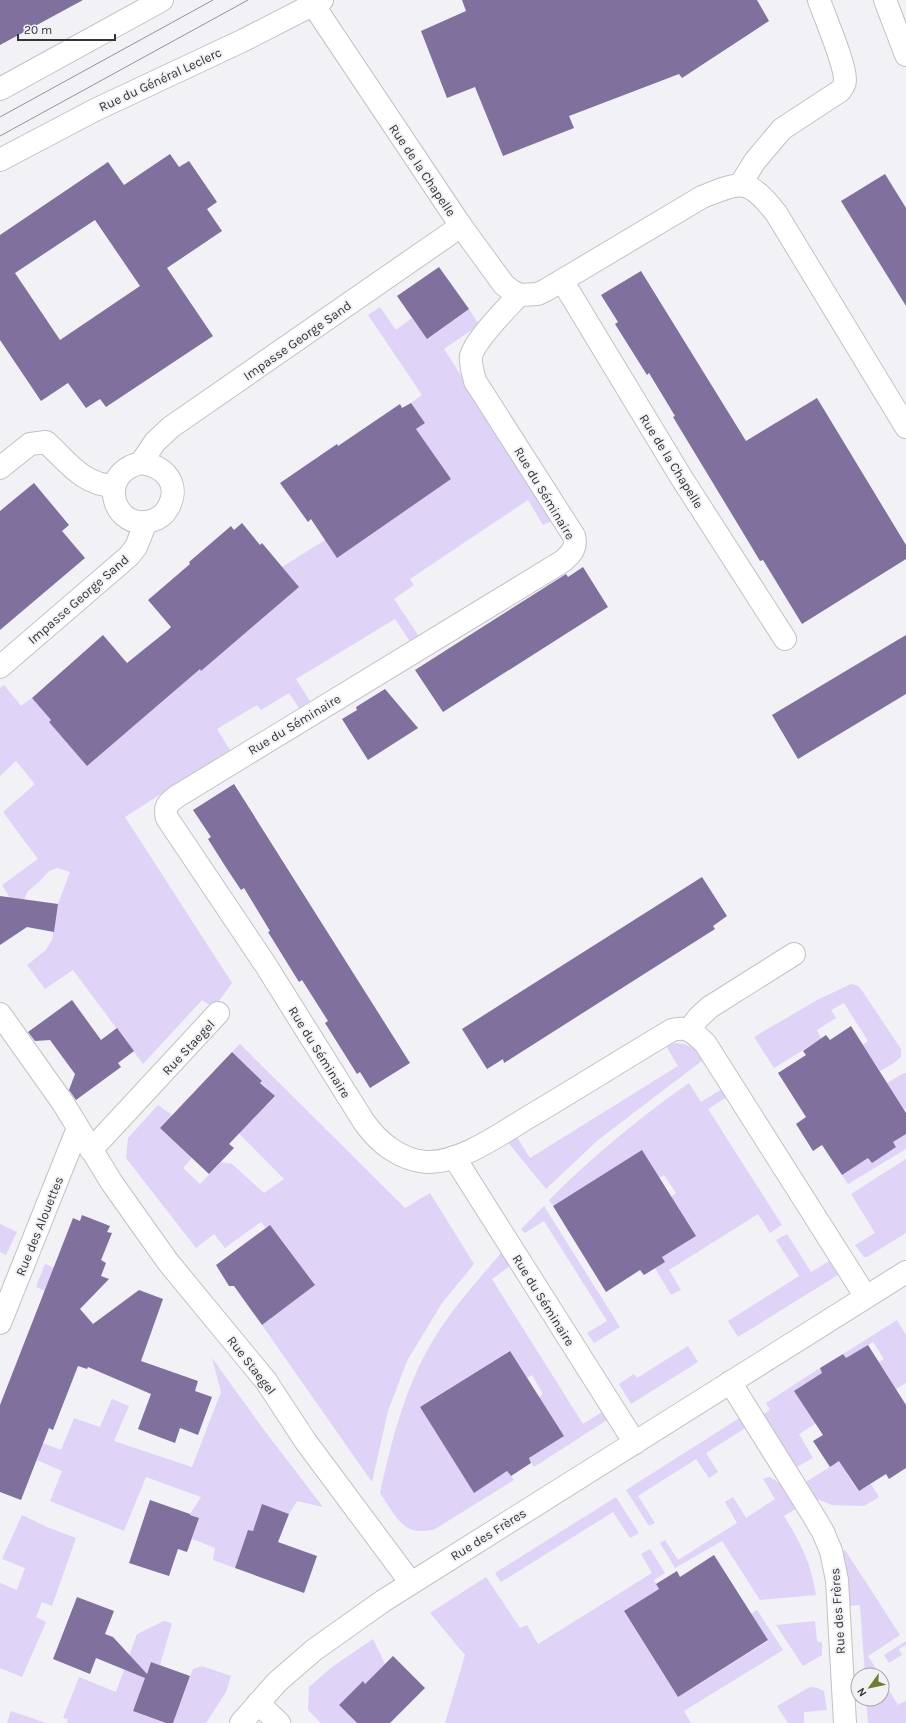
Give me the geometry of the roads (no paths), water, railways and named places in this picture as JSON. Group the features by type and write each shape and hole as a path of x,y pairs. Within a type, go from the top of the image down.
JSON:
{"street":[{"path":"0,89 162,0"},
{"path":"740,185 755,161 782,129 835,94 844,85 845,78 841,61 819,0"},
{"path":"885,0 906,55"},
{"name":"Rue du Général Leclerc","path":"0,160 96,110 244,40 314,2"},
{"name":"Rue de la Chapelle","path":"314,2 461,226 504,284 512,292 519,295"},
{"path":"519,295 538,294 563,282 702,197 718,190 740,185 748,186 756,191 776,213 906,427"},
{"name":"Impasse George Sand","path":"141,463 155,442 171,428 461,226"},
{"name":"Rue de la Chapelle","path":"563,282 681,477 785,639"},
{"name":"Rue du Séminaire","path":"519,295 477,344 471,356 471,368 475,381 574,536 575,543 571,554 563,561 186,790 167,804 165,811 167,818 265,964 371,1132 390,1149 414,1160 426,1162 454,1157 494,1137 672,1030 681,1028 689,1030"},
{"path":"0,468 30,444 46,442 82,477 98,484 114,486"},
{"path":"141,463 152,465 162,470 170,479 173,490 172,502 166,512 157,519 146,522 135,522 125,516 118,508 114,497 114,486 118,477 124,470 132,465 141,463"},
{"name":"Impasse George Sand","path":"0,667 129,556 136,547 146,522"},
{"path":"794,954 710,1007 699,1017 689,1030 705,1043 866,1297"},
{"name":"Rue Staegel","path":"91,1150 218,1013"},
{"name":"Rue Staegel","path":"0,1014 59,1097 112,1183 168,1262 266,1381 306,1442 411,1583"},
{"name":"Rue des Alouettes","path":"0,1323 78,1128"},
{"name":"Rue du Séminaire","path":"454,1157 635,1443"},
{"name":"Rue des Frères","path":"241,1723 277,1682 314,1650 411,1583 906,1272"},
{"name":"Rue des Frères","path":"730,1382 814,1515 831,1551 837,1580 845,1723"},
{"path":"258,1703 279,1723"}],"tram line":[{"path":"0,117 213,0"},
{"path":"0,136 248,0"}]}
